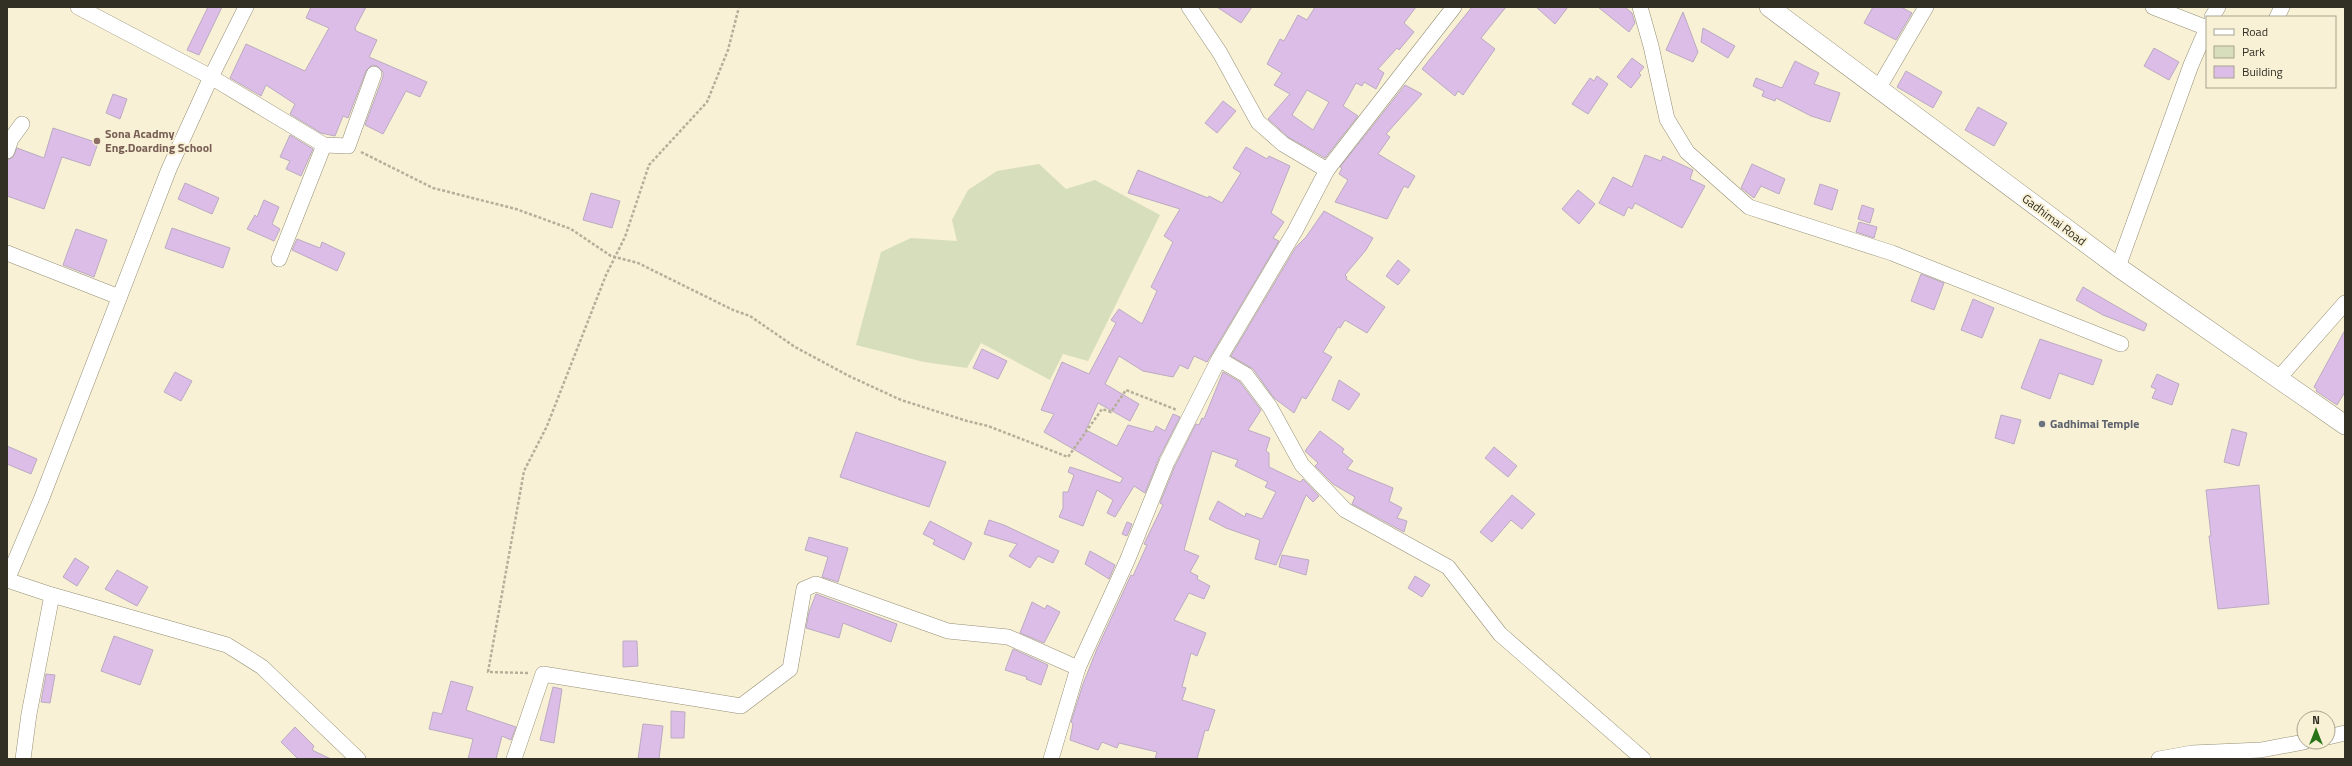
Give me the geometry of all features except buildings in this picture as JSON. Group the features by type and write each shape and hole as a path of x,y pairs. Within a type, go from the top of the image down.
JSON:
{"street":[{"path":"78,7 210,77 324,145 348,146 374,74"},
{"path":"246,7 210,77 170,169 41,500 7,580 52,596 227,645 262,667 358,759"},
{"path":"1189,7 1220,53 1258,122 1282,144 1327,170"},
{"path":"1051,759 1078,668 1127,560 1167,462 1219,359 1295,231 1327,170 1454,7"},
{"path":"1640,7 1651,46 1667,119 1687,152 1749,207 1892,253 2121,344"},
{"name":"Gadhimai Road","path":"1768,7 2118,267 2345,425"},
{"path":"1878,89 1926,7"},
{"path":"2153,7 2206,28"},
{"path":"2213,16 2218,7"},
{"path":"2278,16 2282,7"},
{"path":"2118,267 2191,65 2206,30"},
{"path":"7,151 11,139 22,124"},
{"path":"279,259 324,145"},
{"path":"7,253 119,297"},
{"path":"2278,379 2345,303"},
{"path":"1219,359 1246,375 1270,407 1302,465 1345,510 1448,567 1500,634 1643,759"},
{"path":"514,759 543,674 741,706 790,669 804,589 816,584 948,631 1008,637 1078,668"},
{"path":"23,759 29,714 52,596"},
{"path":"2159,759 2192,753 2261,750 2296,743"}],"path":[{"path":"543,674 488,672 509,547 524,471 547,426 606,275 625,237 649,165 708,102 728,50 739,7"},
{"path":"348,146 433,188 516,209 572,229 616,257 638,263 750,316 795,347 901,400 988,426 1068,457 1102,410 1111,412 1126,390 1191,415"}],"green space":[{"path":"1039,164 1066,189 1095,180 1160,215 1088,361 1063,354 1050,380 981,343 967,368 924,362 856,345 881,252 911,238 957,241 952,220 968,190 997,171"}],"place":[{"name":"Sona Acadmy Eng.Doarding School","path":"97,141"},
{"name":"Gadhimai Temple","path":"2042,424"}]}
